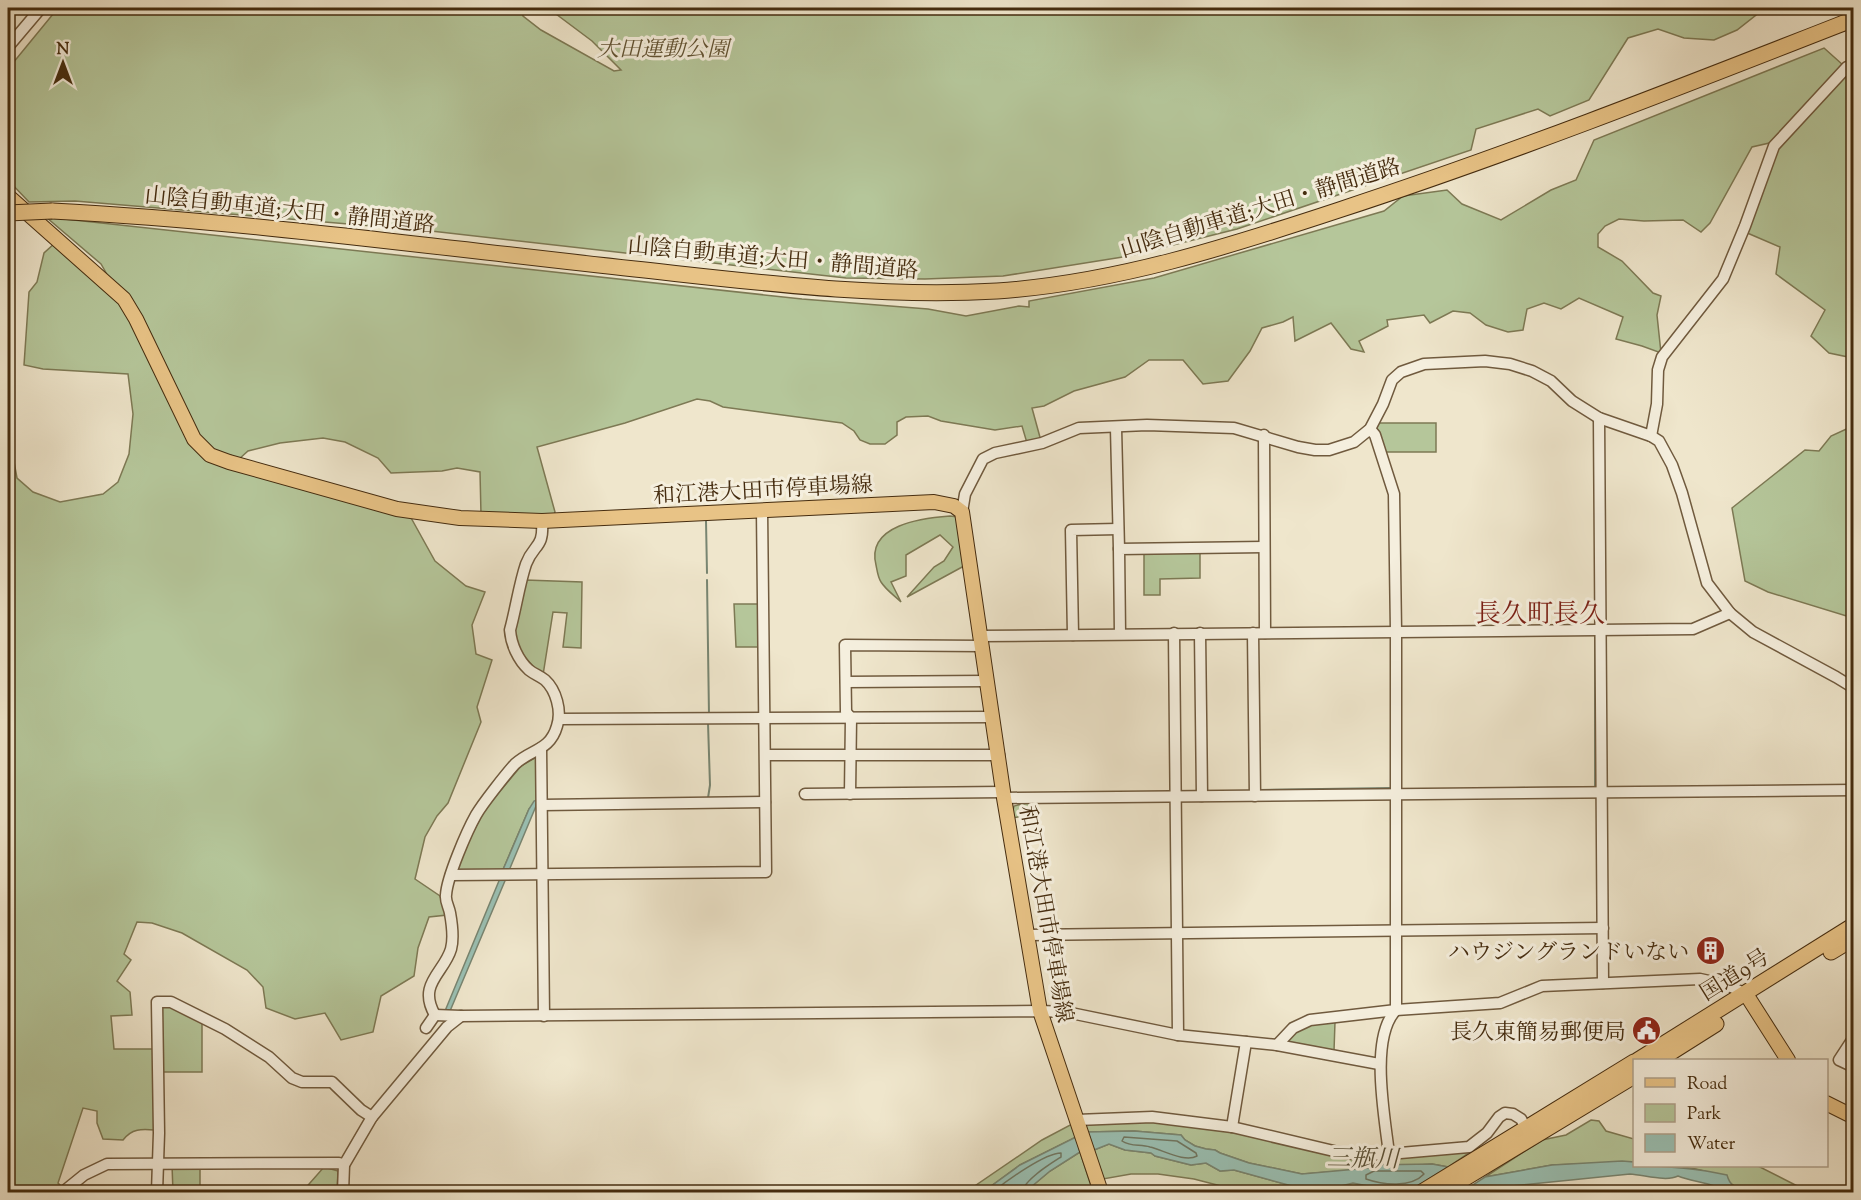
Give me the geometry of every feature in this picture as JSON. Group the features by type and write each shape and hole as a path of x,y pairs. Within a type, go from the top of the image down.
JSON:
{"highway":[{"name":"山陰自動車道;大田・静間道路","path":"8,213 52,211 214,222 734,280 866,291 935,293 998,291 1126,273 1191,256 1373,199 1592,122 1854,19"},
{"name":"国道9号","path":"1660,1059 1854,925"},
{"name":"国道9号","path":"1640,1059 1854,938"},
{"name":"国道9号","path":"1587,1098 1633,1063"},
{"name":"国道9号","path":"1442,1192 1553,1118 1587,1098 1633,1077"},
{"name":"国道9号","path":"1422,1192 1506,1141 1525,1135"}],"main road":[{"name":"和江港大田市停車場線","path":"8,196 124,299 194,439 210,455 229,462 397,509 460,518 542,521 934,502 954,506 962,512 1004,795 1040,1011 1101,1192"},
{"path":"1748,998 1787,1059"},
{"path":"1828,1104 1854,1117"}],"street":[{"path":"8,47 41,8"},
{"path":"1651,436 1657,404 1658,370 1662,357 1723,279 1774,146 1847,67 1854,65"},
{"path":"962,512 965,494 983,459 995,453 1042,443 1079,428 1147,425 1234,428 1264,435 1298,447 1329,450 1354,442 1370,429 1392,380 1401,372 1424,364 1497,362 1520,366 1551,381 1572,401 1599,418 1651,436 1659,441 1665,448 1672,465 1707,583 1730,613 1753,632 1854,688"},
{"path":"1599,418 1603,983"},
{"path":"1116,428 1120,634"},
{"path":"1370,429 1375,435 1394,494 1396,1010 1390,1016 1385,1032 1380,1064 1389,1154"},
{"path":"1264,435 1265,633"},
{"path":"451,875 766,873 762,510"},
{"path":"435,1015 431,1008 429,992 451,948 453,931 445,896 451,875 477,813 516,763 552,739 559,719 554,692 546,680 529,670 511,641 510,630 526,564 541,543 542,521"},
{"path":"1073,635 1071,530 1118,530"},
{"path":"1119,549 1264,547"},
{"path":"850,794 851,718 846,712 845,645 1120,634 1693,629 1730,613"},
{"path":"1174,633 1178,1035"},
{"path":"1200,633 1202,796"},
{"path":"1253,633 1255,796"},
{"path":"846,682 987,681"},
{"path":"559,719 992,717"},
{"path":"541,748 544,1016"},
{"path":"768,756 999,755"},
{"path":"805,794 1396,796 1854,790"},
{"path":"542,805 765,802"},
{"path":"1027,935 1603,928"},
{"path":"1277,1045 1293,1028 1310,1020 1396,1010 1500,1003 1542,986 1700,979 1727,985 1748,998"},
{"path":"157,1192 157,1002 171,1002 225,1029 269,1057 292,1078 302,1082 332,1082 367,1115"},
{"path":"435,1015 1066,1012 1178,1035 1277,1045 1380,1064"},
{"path":"426,1028 435,1015"},
{"path":"343,1192 344,1165 367,1115 447,1027 461,1016"},
{"path":"1854,1037 1839,1060 1854,1067"},
{"path":"1232,1127 1246,1042"},
{"path":"1078,1123 1152,1117 1232,1127 1338,1152 1362,1155 1469,1147 1487,1133 1505,1113 1513,1114 1521,1119 1525,1135"},
{"path":"63,1192 84,1175 107,1164 339,1163 344,1165"}],"green space":[{"name":"大田運動公園","path":"58,8 522,8 523,16 541,30 614,71 621,70 592,41 548,8 1765,8 1737,30 1714,40 1684,38 1658,29 1628,38 1589,100 1550,116 1538,109 1476,129 1471,150 1237,229 1129,256 1003,276 925,279 846,278 431,231 75,201 29,202 8,180 8,69"},
{"path":"1824,48 1843,65 1778,141 1752,147 1710,223 1701,232 1683,220 1619,219 1605,226 1598,234 1598,247 1622,261 1653,293 1661,296 1657,315 1661,353 1616,339 1623,317 1579,298 1561,309 1544,303 1527,309 1523,330 1508,332 1486,325 1470,313 1453,311 1430,323 1424,315 1387,320 1388,326 1359,341 1364,352 1351,349 1331,323 1295,341 1293,317 1262,328 1250,351 1228,381 1203,384 1183,360 1149,360 1125,377 1074,391 1044,406 1032,408 1041,441 1027,443 1022,426 995,430 941,421 928,416 906,417 897,422 897,435 885,444 870,444 860,440 854,431 842,423 723,407 710,401 697,399 625,423 537,447 555,512 553,517 481,514 480,472 457,468 442,471 391,473 378,458 345,442 323,438 280,443 248,451 238,460 215,452 203,443 101,264 46,217 802,299 928,309 966,316 1019,306 1029,307 1029,301 1154,278 1384,211 1403,196 1447,190 1462,204 1501,220 1551,190 1576,180 1594,140"},
{"path":"1853,70 1853,358 1829,353 1811,336 1825,310 1776,274 1780,247 1745,232 1777,148 1848,72"},
{"path":"55,243 125,308 193,445 410,516 435,561 466,586 485,592 472,625 476,654 492,660 477,707 481,722 448,803 437,816 425,837 415,879 440,896 447,915 429,917 418,948 414,976 381,996 373,1032 341,1040 325,1013 295,1019 266,1008 263,987 247,970 182,933 152,923 137,922 124,954 131,960 117,981 130,992 132,1015 111,1016 114,1049 156,1049 155,1130 134,1131 123,1140 103,1139 97,1123 97,1111 83,1108 58,1183 64,1189 60,1192 8,1192 8,430 17,478 33,492 60,502 103,494 118,482 129,454 133,414 128,374 43,369 24,365 29,292 37,282 44,253"},
{"path":"1376,423 1436,423 1436,452 1383,452"},
{"path":"1853,426 1853,618 1768,592 1745,581 1732,508 1805,450 1819,451 1831,436"},
{"path":"958,517 964,566 907,597 934,567 944,561 953,547 940,535 906,555 906,576 891,582 901,602 885,588 879,578 875,551 879,541 899,526 925,519"},
{"path":"1200,551 1200,578 1160,579 1160,595 1144,595 1144,552"},
{"path":"525,580 582,582 581,648 563,647 567,613 553,612 543,675 522,653 514,632 517,609"},
{"path":"734,604 759,604 761,647 736,647"},
{"path":"538,756 539,799 529,809 502,872 456,871 486,808 521,766"},
{"path":"1034,801 1034,815 1011,818 1014,806"},
{"path":"161,1003 202,1019 202,1072 160,1072"},
{"path":"1335,1022 1334,1051 1284,1043 1304,1025"},
{"path":"1122,1119 1216,1127 1334,1153 1432,1153 1473,1150 1448,1167 1432,1164 1302,1174 1249,1163 1215,1150 1195,1146 1181,1135 1134,1131 1088,1132 1085,1124"},
{"path":"1591,1120 1599,1121 1606,1131 1633,1139 1633,1162 1552,1165 1485,1177 1542,1140 1566,1135"},
{"path":"1072,1124 1076,1137 1020,1165 983,1192 966,1192 1042,1140"},
{"path":"1109,1144 1125,1150 1151,1153 1191,1165 1206,1163 1220,1171 1234,1170 1303,1189 1337,1187 1353,1183 1383,1189 1413,1189 1407,1192 1244,1192 1194,1179 1158,1174 1131,1174 1103,1179 1094,1150"},
{"path":"1080,1152 1092,1189 1071,1192 1025,1192 1050,1171"},
{"path":"200,1164 200,1192 173,1192 172,1165"},
{"path":"324,1167 338,1171 337,1192 302,1192"},
{"path":"1679,1167 1760,1167 1809,1192 1747,1192 1721,1177"}],"water":[{"path":"539,799 508,873 502,872 529,809 534,801"},
{"path":"501,876 507,876 450,1011 445,1011"},
{"path":"1134,1131 1181,1135 1195,1146 1215,1150 1249,1163 1302,1174 1368,1168 1369,1165 1432,1164 1448,1167 1413,1189 1383,1189 1353,1183 1337,1187 1303,1189 1234,1170 1220,1171 1206,1163 1191,1165 1151,1153 1125,1150 1109,1144 1094,1150 1088,1132"},
{"path":"1076,1137 1080,1152 1050,1171 1025,1192 983,1192 1020,1165"},
{"path":"1622,1161 1633,1162 1633,1167 1670,1167 1704,1171 1727,1175 1734,1187 1747,1192 1725,1192 1716,1187 1678,1176 1661,1178 1630,1174 1493,1188 1468,1188 1485,1177 1552,1165"}],"waterway":[{"path":"706,521 707,573"},
{"path":"707,580 709,715"},
{"path":"1515,788 1595,787 1595,633"},
{"path":"708,723 710,785 708,798"},
{"path":"1260,790 1390,788"}],"place":[{"name":"ハウジングランドいない","path":"1710,951"},
{"name":"長久東簡易郵便局","path":"1647,1031"}],"district":[{"name":"長久町長久","path":"1540,613"}],"water label":[{"name":"三瓶川","path":"1363,1158"}]}
